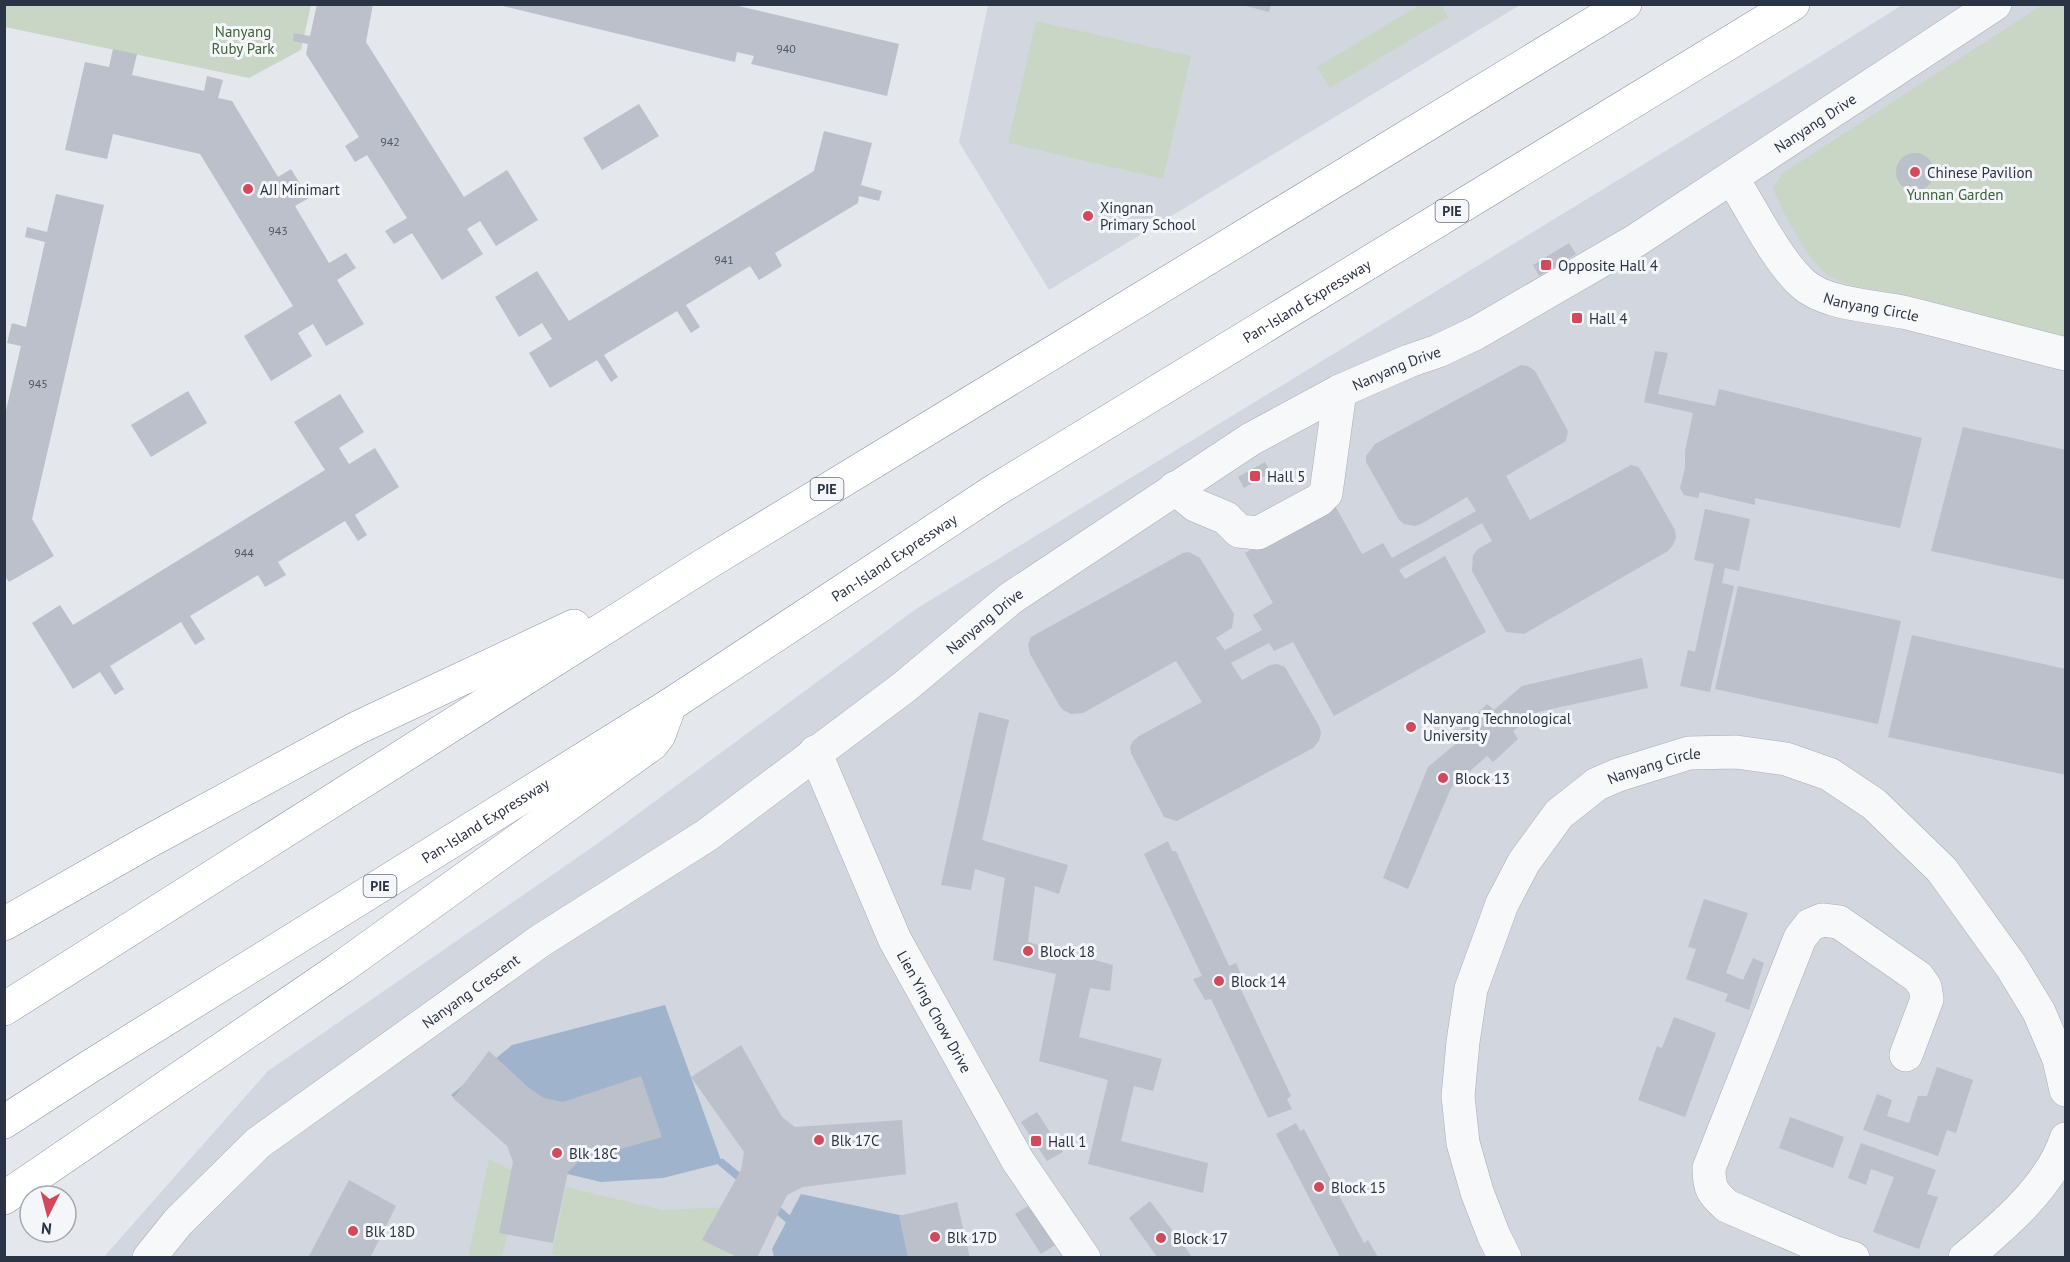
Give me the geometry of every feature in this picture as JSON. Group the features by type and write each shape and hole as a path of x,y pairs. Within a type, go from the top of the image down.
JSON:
{"highway":[{"name":"PIE","path":"4,1009 704,565 1617,4"},
{"name":"PIE","path":"704,565 1625,4"},
{"name":"Pan-Island Expressway","path":"4,1122 670,705 994,490 1792,4"},
{"path":"4,924 144,844 357,728 704,565"},
{"path":"4,1198 342,967 652,744 659,735 670,705"}],"street":[{"name":"Nanyang Drive","path":"815,752 903,687 1011,598 1251,439 1340,391 1476,333 1635,241 1995,4"},
{"name":"Nanyang Circle","path":"1732,178 1783,259 1803,284 1816,292 1844,302 1906,313 2066,354"},
{"path":"1175,488 1195,505 1226,518 1239,531 1249,533 1258,533 1319,500 1326,493 1340,391"},
{"name":"Nanyang Crescent","path":"149,1257 178,1222 258,1143 540,941 707,835 815,752"},
{"name":"Lien Ying Chow Drive","path":"815,752 895,940 1018,1161 1084,1257"},
{"name":"Nanyang Circle","path":"1505,1257 1477,1192 1463,1143 1458,1096 1471,989 1502,904 1524,862 1559,814 1598,784 1618,775 1678,756 1689,753 1736,752 1786,759 1829,774 1874,804 1942,870 2011,966 2039,1012 2059,1059 2066,1090"},
{"path":"1853,1257 1833,1252 1726,1206 1714,1194 1709,1181 1709,1168 1800,938 1810,925 1822,921 1839,922 1918,977 1925,987 1927,999 1906,1055"},
{"path":"1965,1257 2022,1208 2052,1166 2066,1138"}],"shaded area":[{"name":"Xingnan Primary School","path":"988,5 1520,5 1049,290 959,142"},
{"name":"Nanyang Technological University","path":"1902,5 2065,5 2065,1257 103,1258 268,1071 597,844 916,609"}],"green space":[{"path":"1421,4 1441,5 1448,17 1330,88 1317,67"},
{"name":"Nanyang Ruby Park","path":"5,5 311,5 301,50 249,78 5,27"},
{"name":"Yunnan Garden","path":"2042,5 2065,5 2065,338 1925,300 1854,286 1826,274 1804,247 1776,197 1773,188 1783,173"},
{"path":"1036,21 1191,56 1163,179 1008,143"},
{"path":"489,1159 521,1175 502,1257 468,1258"},
{"path":"566,1187 662,1210 730,1207 737,1253 715,1258 579,1258 552,1254"}],"water":[{"path":"665,1005 722,1163 663,1178 601,1182 534,1166 451,1095 512,1045"},
{"path":"801,1194 932,1222 941,1257 774,1257 772,1249"}],"building":[{"path":"317,4 373,4 366,42 464,197 507,170 538,220 496,246 480,221 467,229 483,254 442,280 412,233 394,244 385,231 407,218 367,155 355,162 345,146 359,137 306,54 308,44 293,41 294,33 310,36"},
{"path":"494,4 730,4 899,44 887,96 751,64 754,56 737,52 735,62"},
{"path":"1238,4 1271,4 1269,12"},
{"path":"113,49 137,54 132,75 204,91 207,76 223,80 218,98 232,101 278,177 291,169 309,198 295,206 329,263 346,253 356,268 337,280 364,324 326,346 313,324 298,333 312,356 271,381 244,336 293,306 200,154 113,134 107,159 65,150 85,62 109,67"},
{"path":"639,104 659,136 602,170 583,138"},
{"path":"824,131 872,143 861,185 882,191 879,201 859,196 858,203 775,253 782,266 759,280 750,266 686,305 700,327 691,333 677,311 604,355 618,377 611,382 597,360 550,388 529,353 552,339 542,323 519,337 495,297 537,271 569,321 814,171"},
{"name":"Chinese Pavilion","path":"1915,153 1922,154 1928,159 1933,165 1933,179 1928,185 1922,190 1915,191 1908,190 1902,185 1897,179 1896,172 1897,165 1902,159 1908,154"},
{"path":"56,194 104,205 32,519 54,556 9,582 4,575 4,419 21,346 7,343 12,323 26,327 45,242 25,237 27,227 47,232"},
{"path":"1569,243 1576,254 1539,276 1533,265"},
{"path":"1655,351 1668,353 1658,394 1715,406 1719,389 1922,438 1900,528 1755,498 1755,505 1700,492 1698,498 1684,495 1680,488 1693,413 1644,402"},
{"path":"1521,365 1528,366 1535,371 1568,431 1566,441 1506,476 1530,520 1631,465 1638,467 1642,472 1675,530 1676,538 1673,545 1668,551 1524,634 1506,632 1472,571 1473,555 1478,549 1492,541 1482,523 1399,570 1405,579 1445,556 1486,632 1334,716 1293,642 1274,651 1269,643 1231,663 1242,680 1270,665 1277,664 1285,667 1319,726 1321,733 1319,741 1313,748 1177,821 1164,817 1130,747 1139,736 1202,702 1176,661 1083,713 1071,714 1059,705 1030,654 1028,645 1031,637 1183,553 1189,552 1200,558 1234,614 1232,628 1216,638 1225,650 1262,630 1253,615 1273,603 1245,553 1334,504 1362,554 1383,543 1392,558 1476,511 1467,497 1421,524 1415,526 1404,524 1399,520 1366,462 1366,456 1375,444"},
{"path":"188,391 207,423 151,457 131,425"},
{"path":"340,394 364,432 339,448 349,464 375,448 399,487 355,515 367,535 358,541 345,521 278,562 286,575 265,587 258,575 190,616 205,639 195,645 181,622 110,666 124,689 115,695 100,672 73,689 32,623 60,605 73,625 325,470 294,422"},
{"path":"1963,427 2066,450 2066,580 1931,551"},
{"path":"1265,462 1271,472 1244,488 1238,477"},
{"path":"1705,509 1750,519 1739,571 1725,568 1722,583 1734,586 1710,692 1680,686 1688,650 1695,652 1714,564 1694,560"},
{"path":"1738,586 1901,621 1878,724 1715,689"},
{"path":"1912,635 2066,669 2066,775 1888,737"},
{"name":"Block 13","path":"1642,658 1648,688 1538,712 1513,731 1518,739 1502,754 1493,762 1487,756 1451,788 1408,889 1383,878 1428,767 1459,741 1453,737 1487,704 1494,710 1522,686"},
{"name":"Block 18","path":"979,712 1009,720 982,840 1068,865 1059,894 1035,886 1028,942 1113,965 1110,991 1090,988 1079,1037 1162,1059 1153,1091 1134,1086 1121,1141 1208,1163 1203,1193 1088,1164 1108,1080 1039,1061 1056,974 993,960 1005,878 975,869 971,890 941,885"},
{"name":"Block 14","path":"1168,841 1172,851 1176,851 1229,966 1236,963 1245,983 1239,985 1291,1096 1287,1099 1292,1109 1268,1118 1211,999 1205,1000 1193,979 1202,976 1144,854"},
{"path":"1704,899 1748,913 1726,973 1743,980 1753,958 1764,963 1749,1010 1725,1001 1728,994 1686,979 1696,949 1688,947"},
{"path":"1674,1017 1716,1033 1685,1117 1638,1100 1657,1046 1662,1048"},
{"name":"Blk 17C","path":"741,1045 782,1117 795,1127 902,1120 906,1174 803,1187 787,1195 757,1258 739,1258 702,1240 741,1170 744,1152 691,1077"},
{"name":"Blk 18C","path":"489,1051 529,1088 544,1098 563,1102 641,1076 662,1137 579,1161 568,1172 553,1243 499,1233 513,1162 507,1146 453,1098"},
{"path":"1937,1067 1973,1080 1956,1133 1947,1130 1938,1156 1863,1130 1877,1094 1892,1100 1887,1116 1909,1123 1918,1096 1927,1096"},
{"path":"1037,1112 1063,1152 1047,1161 1021,1122"},
{"path":"1790,1117 1844,1137 1833,1168 1779,1148"},
{"name":"Block 15","path":"1296,1123 1300,1131 1304,1129 1364,1243 1368,1240 1378,1257 1336,1258 1339,1255 1276,1134"},
{"path":"1861,1143 1936,1170 1927,1194 1938,1197 1919,1249 1873,1232 1894,1177 1871,1169 1866,1185 1848,1178"},
{"name":"Blk 18D","path":"349,1180 396,1206 370,1258 308,1258"},
{"name":"Block 17","path":"1150,1201 1193,1258 1158,1258 1129,1218"},
{"name":"Blk 17D","path":"957,1202 970,1258 908,1258 899,1216"},
{"path":"1031,1204 1057,1244 1041,1254 1015,1214"}],"waterway":[{"path":"722,1163 745,1182"},
{"path":"773,1206 788,1219"}],"place":[{"name":"Chinese Pavilion","path":"1915,172"},
{"name":"AJI Minimart","path":"248,189"},
{"name":"Xingnan Primary School","path":"1088,216"},
{"name":"Opposite Hall 4","path":"1546,265"},
{"name":"Hall 4","path":"1577,318"},
{"name":"Hall 5","path":"1255,476"},
{"name":"Nanyang Technological University","path":"1411,727"},
{"name":"Block 13","path":"1443,778"},
{"name":"Block 18","path":"1028,951"},
{"name":"Block 14","path":"1219,981"},
{"name":"Blk 17C","path":"819,1140"},
{"name":"Hall 1","path":"1036,1141"},
{"name":"Blk 18C","path":"557,1153"},
{"name":"Block 15","path":"1319,1187"},
{"name":"Blk 18D","path":"353,1231"},
{"name":"Blk 17D","path":"935,1237"},
{"name":"Block 17","path":"1161,1238"}]}
